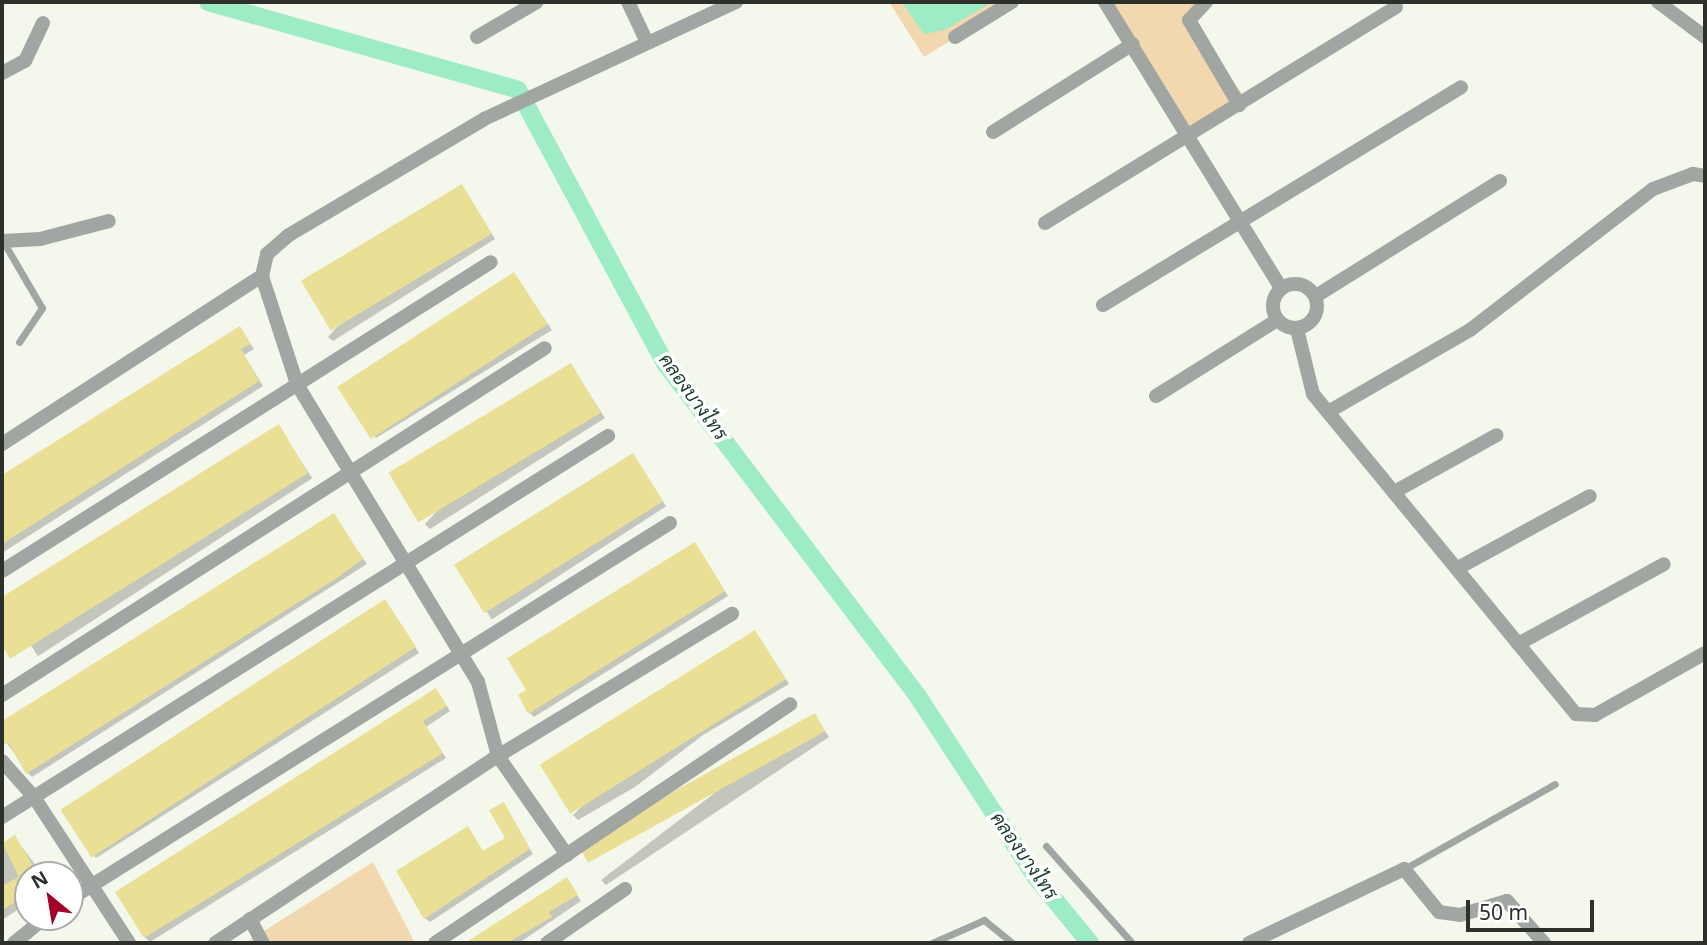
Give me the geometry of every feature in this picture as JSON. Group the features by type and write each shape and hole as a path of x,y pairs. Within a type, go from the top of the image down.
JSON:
{"street":[{"path":"477,37 537,2"},
{"path":"628,2 646,40"},
{"path":"566,855 498,757 491,716 460,652 297,384 262,276 267,254 289,235 484,118 646,40 736,2"},
{"path":"955,37 1012,2"},
{"path":"1105,2 1245,221 1281,288"},
{"path":"1206,2 1189,20 1239,104"},
{"path":"1658,2 1705,37"},
{"path":"1045,223 1396,7"},
{"path":"2,73 30,55 43,23"},
{"path":"993,132 1133,44"},
{"path":"1104,305 1461,88"},
{"path":"1328,412 1470,330 1653,189 1693,174 1705,176"},
{"path":"1316,296 1500,181"},
{"path":"3,242 109,221"},
{"path":"2,570 491,262"},
{"path":"2,444 262,276"},
{"path":"1281,288 1307,286 1316,296 1315,317 1297,329"},
{"path":"1281,288 1272,303 1277,320 1297,329"},
{"path":"1156,396 1277,320"},
{"path":"1297,329 1303,371 1328,412 1396,491 1518,643 1585,717 1705,653"},
{"path":"2,695 545,348"},
{"path":"1396,491 1497,435"},
{"path":"2,817 608,436"},
{"path":"1458,568 1590,496"},
{"path":"84,888 670,523"},
{"path":"1518,643 1664,564"},
{"path":"215,943 498,757 732,614"},
{"path":"435,943 790,704"},
{"path":"2,761 34,797 129,943"},
{"path":"1249,943 1408,872 1439,912 1460,915 1507,901 1544,943"},
{"path":"547,943 625,890"},
{"path":"250,919 263,943"},
{"path":"14,943 29,931"}],"lane":[{"path":"3,242 41,308 19,342"},
{"path":"1408,872 1555,784"},
{"path":"1046,846 1132,943"},
{"path":"932,943 984,920 1012,943"}],"shaded area":[{"path":"889,2 1012,2 924,57"},
{"path":"902,2 992,2 945,30 924,34"},
{"path":"1105,2 1209,2 1188,15 1247,101 1187,134"},
{"path":"373,862 415,943 245,943"}],"building":[{"path":"462,184 492,234 331,331 301,281"},
{"path":"514,272 548,324 371,439 337,387"},
{"path":"240,326 251,344 241,349 259,381 2,544 2,475"},
{"path":"571,363 601,413 418,522 388,473"},
{"path":"279,424 308,473 10,659 2,645 2,597"},
{"path":"633,453 663,501 484,613 454,565"},
{"path":"334,513 363,559 337,578 26,774 8,742 2,745 2,721"},
{"path":"695,542 725,591 528,714 518,695 526,690 507,658"},
{"path":"385,599 416,647 91,858 60,810"},
{"path":"755,630 786,679 570,814 540,765"},
{"path":"436,688 447,706 423,721 443,753 144,938 115,892"},
{"path":"815,713 825,731 588,863 578,844"},
{"path":"504,802 530,849 424,919 396,871 468,826 483,851 505,838 489,810"},
{"path":"15,835 30,861 14,861 14,867 2,843"},
{"path":"567,877 578,895 549,912 552,917 507,943 465,943"},
{"path":"14,880 14,903 2,910 2,886"}],"waterway":[{"name":"คลองบางไทร","path":"208,2 518,90 665,363 917,695 1035,876 1090,943"}]}
